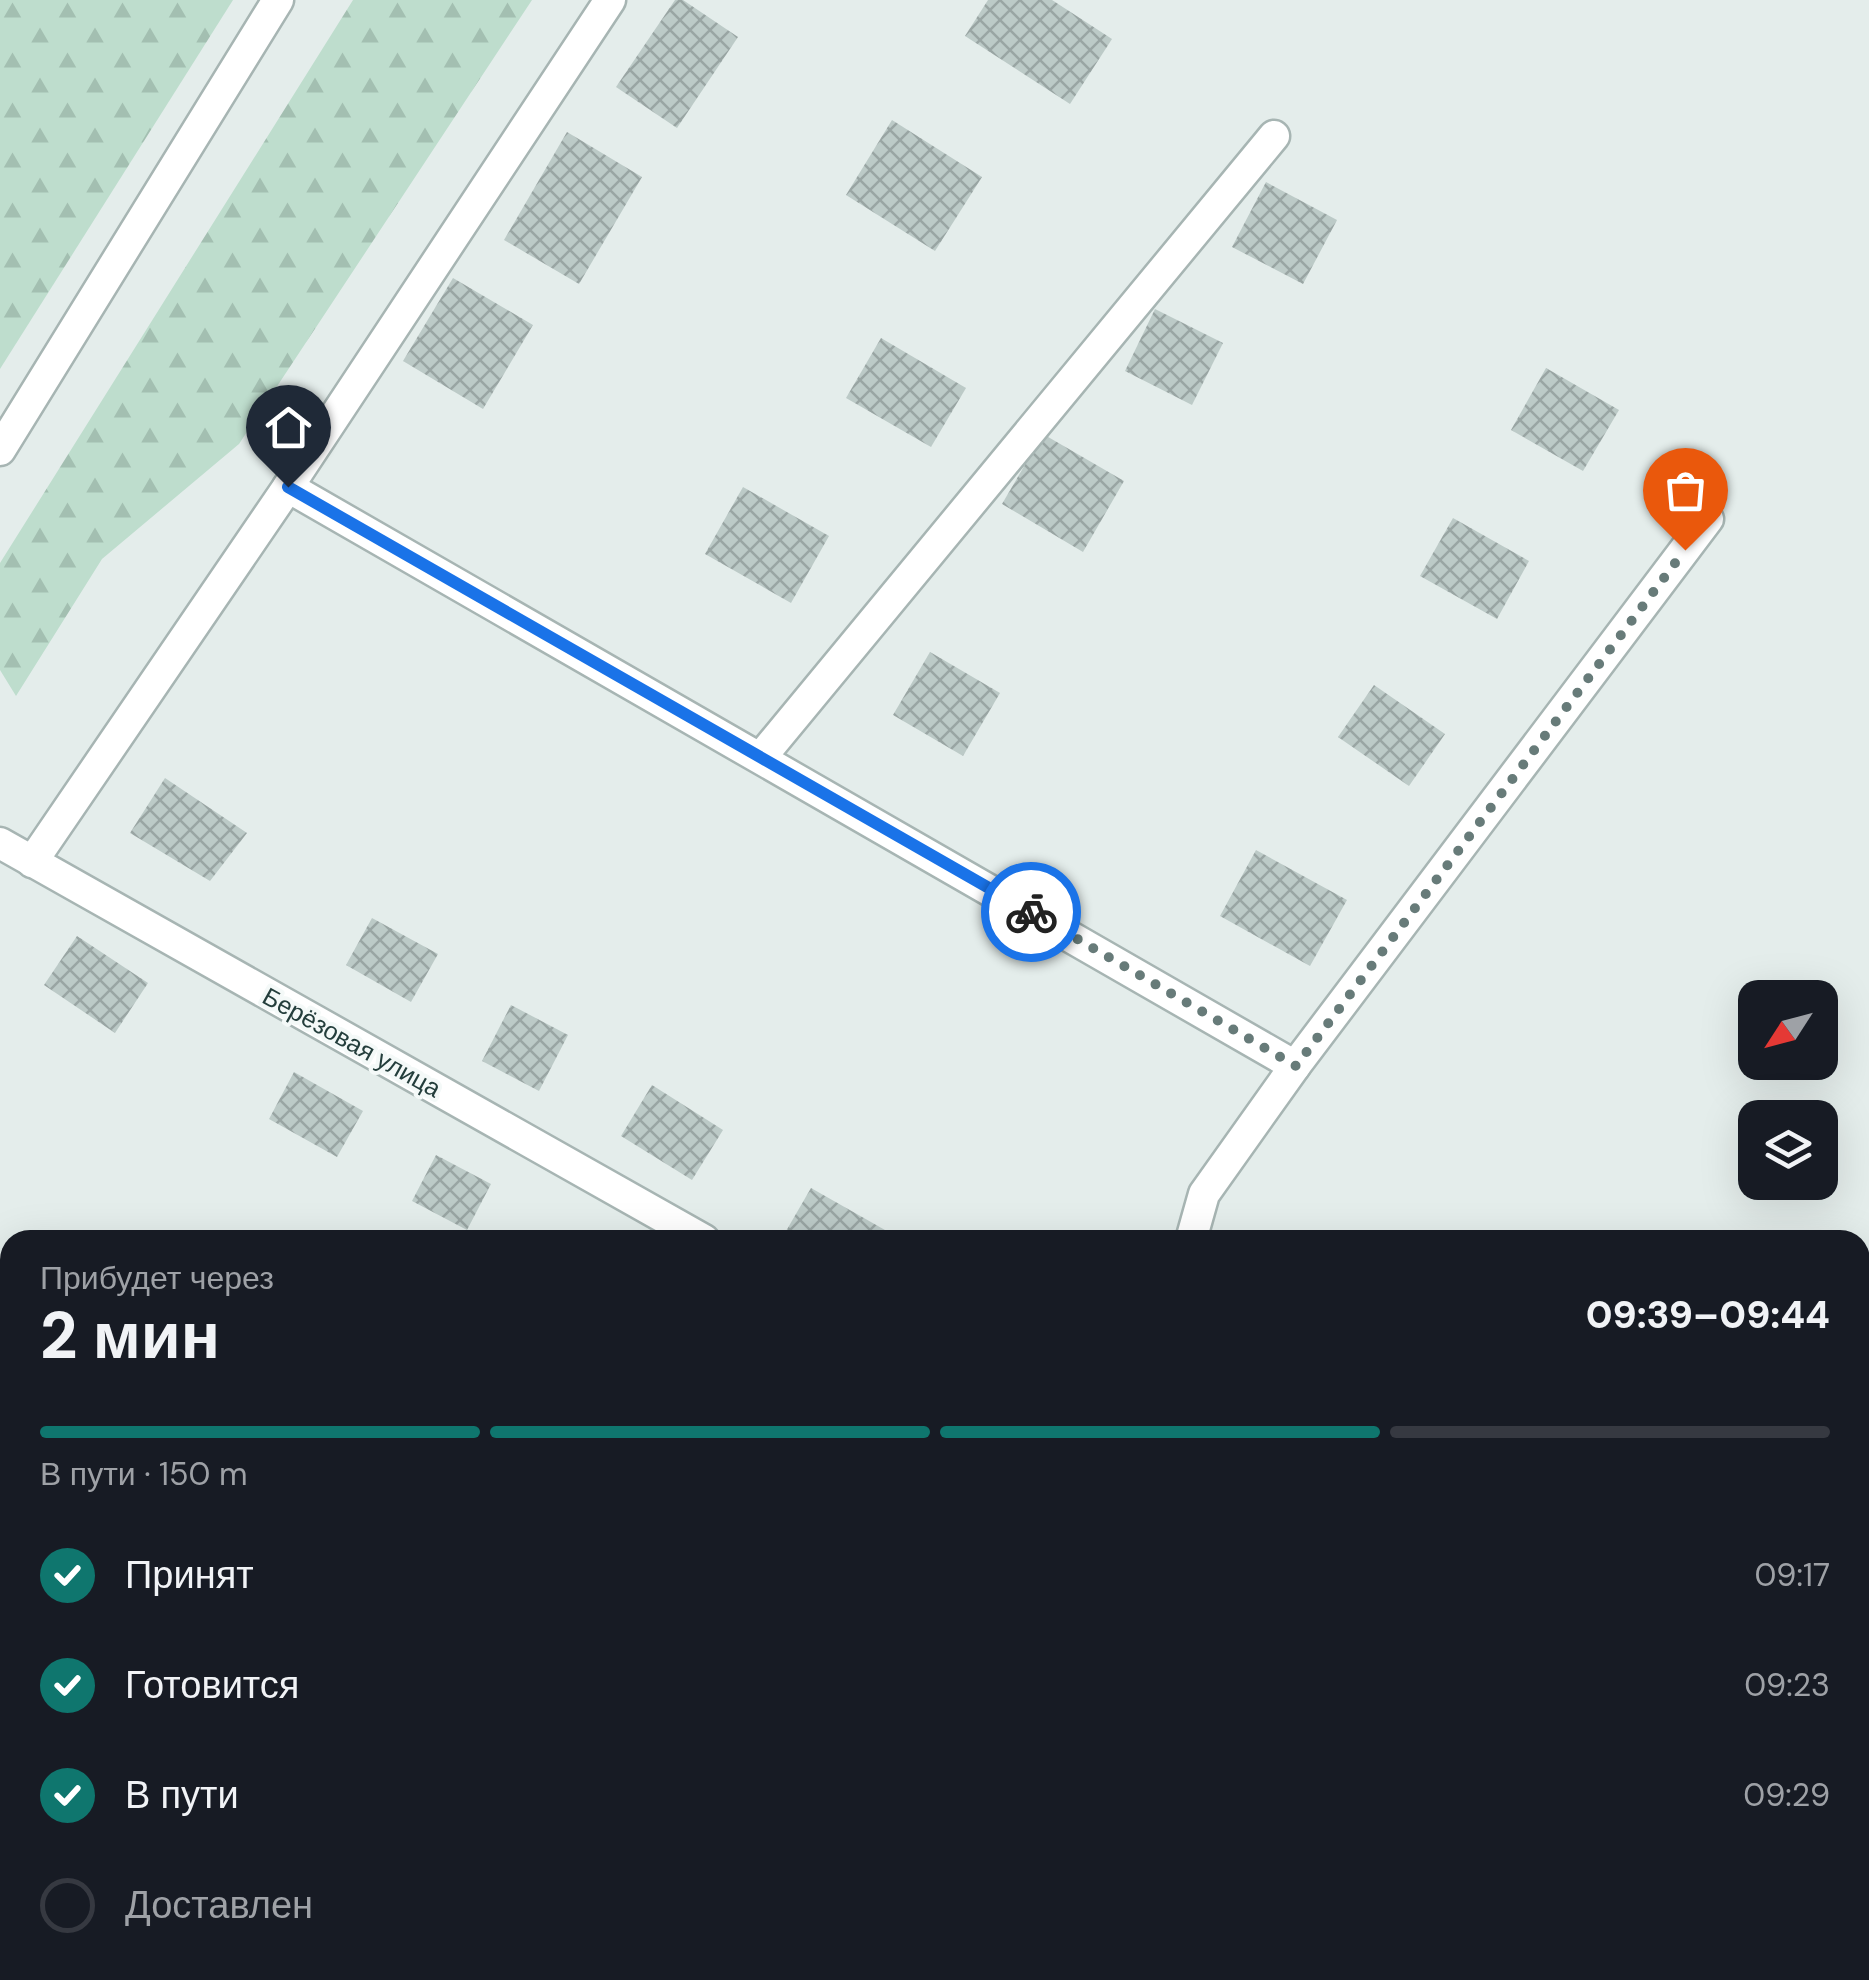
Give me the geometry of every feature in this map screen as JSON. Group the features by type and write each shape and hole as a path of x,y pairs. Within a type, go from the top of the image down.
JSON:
{"street":[{"path":"0,450 278,0"},
{"path":"32,862 288,487 610,0"},
{"path":"762,756 1274,136"},
{"path":"288,487 1296,1066"},
{"path":"1194,1230 1204,1194 1296,1066 1708,519"},
{"name":"Берёзовая улица","path":"0,843 686,1230"}],"green space":[{"path":"0,0 233,0 0,369"},
{"path":"353,0 532,0 239,444 102,559 16,696 0,670 0,563"}],"building":[{"path":"675,0 683,0 738,37 677,128 616,87"},
{"path":"988,0 1052,0 1112,39 1070,104 965,36"},
{"path":"892,120 982,177 935,251 846,195"},
{"path":"567,132 642,177 579,284 504,240"},
{"path":"1266,182 1337,220 1303,284 1232,247"},
{"path":"453,278 533,325 483,409 403,361"},
{"path":"1155,309 1223,343 1192,405 1125,371"},
{"path":"881,338 966,388 931,447 846,398"},
{"path":"1546,368 1619,410 1583,471 1511,430"},
{"path":"1043,434 1124,481 1083,552 1002,504"},
{"path":"743,487 829,536 791,603 705,554"},
{"path":"1453,518 1529,561 1497,619 1420,576"},
{"path":"930,652 1000,693 963,756 893,715"},
{"path":"1374,685 1445,734 1409,786 1338,737"},
{"path":"165,778 247,833 210,881 130,833"},
{"path":"1256,850 1347,900 1310,966 1220,916"},
{"path":"372,918 438,954 411,1002 346,965"},
{"path":"77,936 148,983 115,1033 44,985"},
{"path":"511,1005 568,1035 539,1091 482,1061"},
{"path":"294,1072 363,1111 337,1157 269,1119"},
{"path":"652,1085 723,1130 692,1180 621,1136"},
{"path":"436,1155 491,1184 467,1230 412,1201"},
{"path":"811,1188 885,1230 787,1230"}],"way so far":[{"path":"1031,912 1296,1066 1685,550"}],"route":[{"path":"288,487 1031,912"}]}
